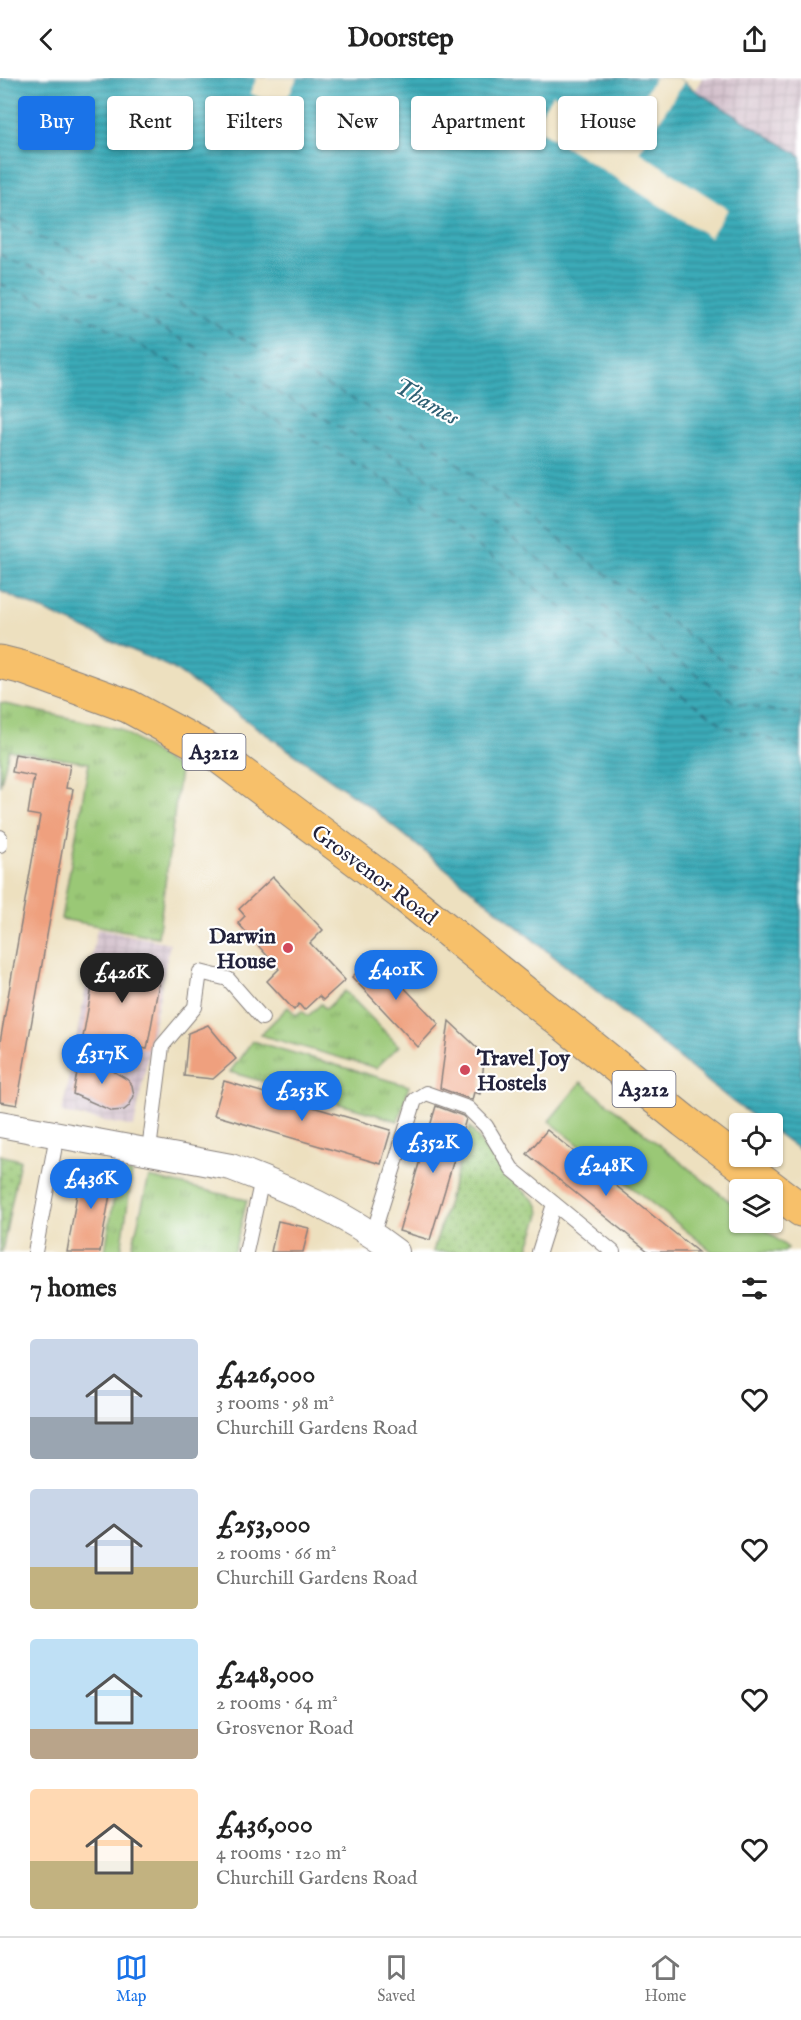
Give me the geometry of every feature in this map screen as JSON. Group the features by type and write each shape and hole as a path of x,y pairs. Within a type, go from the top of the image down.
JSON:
{"highway":[{"name":"Grosvenor Road","path":"0,662 33,671 128,706 213,752 401,893 684,1121 801,1210"}],"street":[{"path":"0,1124 231,1167 326,1208 373,1234 396,1252"}],"lane":[{"path":"0,837 0,845"},
{"path":"149,1150 162,1046 195,1007 200,972 228,979 262,1018"},
{"path":"373,1234 415,1100 426,1093 468,1108 486,1126 512,1169 613,1252"},
{"path":"35,1252 57,1135"},
{"path":"246,1252 262,1179"},
{"path":"538,1252 554,1204"}],"shaded area":[{"path":"702,78 801,78 801,156 697,92 695,90"},
{"path":"97,929 170,943 134,1127 62,1113"}],"green space":[{"path":"0,703 120,729 180,770 158,937 61,919 89,763 9,750 0,786"},
{"path":"345,991 399,1046 376,1068 260,1035 288,1007 296,1015 302,1011 308,1016 321,1004 326,1009"},
{"path":"252,1041 409,1086 398,1121 230,1072"},
{"path":"581,1082 729,1201 729,1233 769,1233 788,1248 784,1252 713,1252 549,1121"},
{"path":"470,1127 502,1172 539,1207 540,1215 527,1252 433,1252"},
{"path":"0,1155 20,1160 2,1252 0,1252"},
{"path":"118,1172 132,1173 121,1252 105,1252"},
{"path":"149,1177 247,1200 234,1252 131,1252"}],"water":[{"name":"Thames","path":"0,78 678,78 801,156 801,1151 783,1138 783,1113 749,1113 733,1102 371,808 172,668 0,591"}],"pier":[{"path":"257,78 297,78 288,96 256,96 250,93"},
{"path":"655,78 678,78 684,82 657,124 657,96 644,96"},
{"path":"553,94 558,97 558,142 546,134 546,105"},
{"path":"571,150 640,150 639,152 728,209 710,237"}],"building":[{"path":"15,754 70,764 66,788 73,789 17,1105 0,1102 0,1042 40,816 28,814 34,776 12,772"},
{"name":"Darwin House","path":"273,877 323,930 310,943 345,980 323,1000 319,996 304,1010 299,1004 294,1010 267,981 279,969 238,923 245,916 239,909"},
{"path":"374,956 439,1024 418,1047 352,977"},
{"path":"97,960 161,972 147,1049 83,1037"},
{"path":"449,1021 485,1055 480,1094 474,1092 472,1100 440,1088"},
{"path":"208,1025 236,1059 213,1079 184,1076 188,1033"},
{"path":"81,1051 128,1080 132,1085 134,1096 124,1110 112,1111 73,1094"},
{"path":"224,1081 391,1130 381,1164 214,1115"},
{"path":"436,1106 466,1119 430,1240 399,1231"},
{"path":"547,1130 698,1252 649,1252 527,1154"},
{"path":"82,1165 114,1171 100,1252 67,1252"},
{"path":"278,1221 309,1228 303,1252 271,1252"}],"ferry route":[{"path":"0,221 119,271 423,438 727,664 801,678"},
{"path":"0,255 103,296 414,468 736,703 801,716"},
{"path":"0,284 101,324 392,484 727,728 801,747"}],"place":[{"name":"Darwin House","path":"288,948"},
{"name":"Travel Joy Hostels","path":"465,1070"}]}
